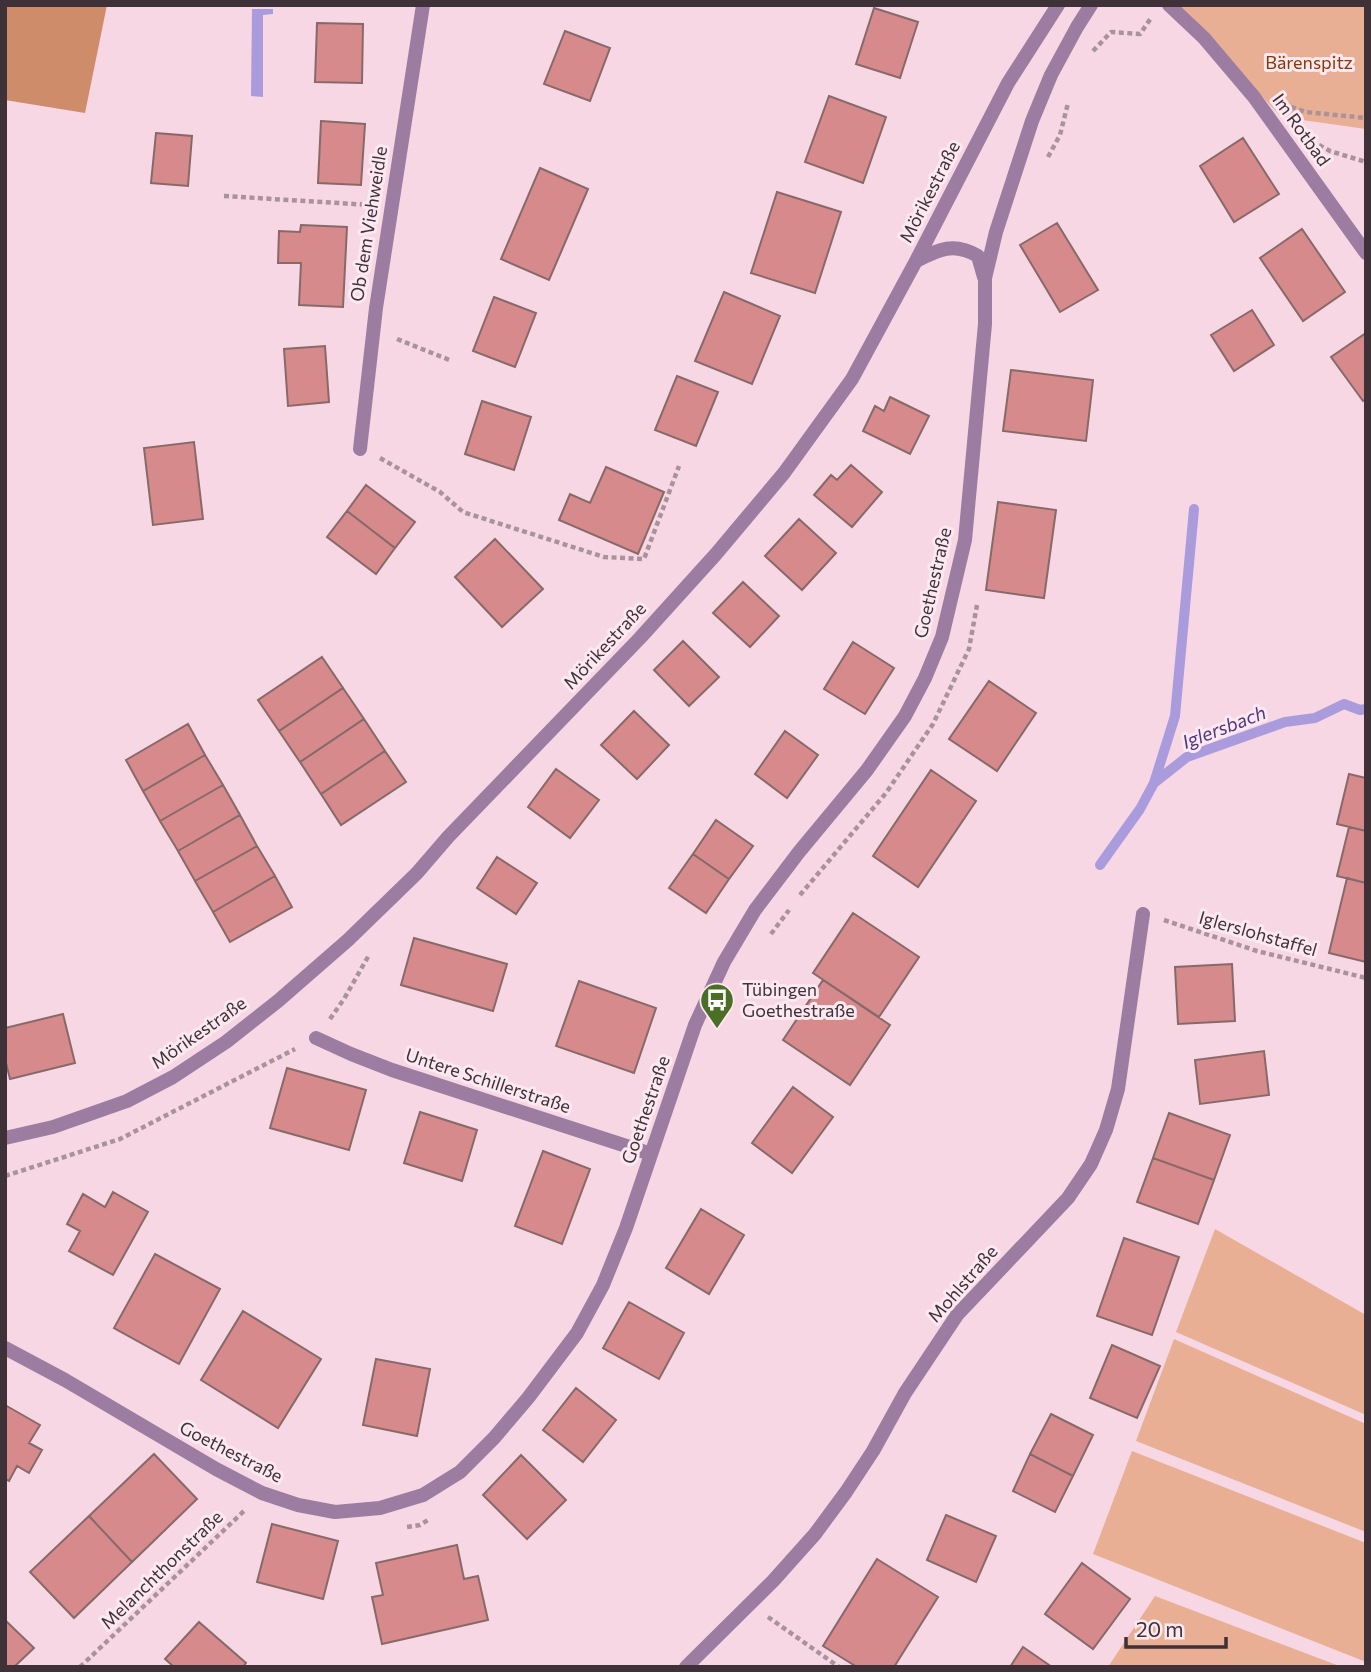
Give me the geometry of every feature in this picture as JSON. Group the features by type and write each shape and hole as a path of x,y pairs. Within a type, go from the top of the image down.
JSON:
{"street":[{"name":"Ob dem Viehweidle","path":"360,449 373,330 423,5"},
{"name":"Mörikestraße","path":"5,1138 53,1127 127,1101 173,1077 236,1034 311,973 417,873 448,837 640,638 716,554 783,473 852,379 1008,83 1058,5"},
{"name":"Goethestraße","path":"5,1348 262,1493 298,1505 335,1512 380,1508 423,1495 460,1472 520,1408 577,1333 603,1285 626,1228 695,1026 724,962 755,910 867,770 905,716 943,637 965,540 985,324 985,278 996,232 1032,121 1051,75 1091,5"},
{"name":"Im Rotbad","path":"1169,5 1204,38 1254,97 1366,253"},
{"path":"916,261 947,248 965,249 978,256 985,278"},
{"name":"Mohlstraße","path":"686,1667 815,1534 873,1451 905,1393 957,1315 1068,1198 1091,1164 1106,1130 1118,1089 1143,914"},
{"name":"Untere Schillerstraße","path":"316,1038 391,1070 651,1154"}],"path":[{"path":"1093,51 1111,32 1140,34 1153,15"},
{"path":"1047,158 1060,135 1069,99"},
{"path":"1306,112 1366,118"},
{"path":"224,196 391,207"},
{"path":"373,330 452,361"},
{"path":"360,449 387,461 440,492 463,512 604,557 644,559 679,466"},
{"path":"767,941 795,900 886,793 933,724 969,649 978,600"},
{"name":"Iglerslohstaffel","path":"1143,914 1257,951 1366,978"},
{"path":"5,1177 120,1139 316,1038"},
{"name":"Melanchthonstraße","path":"80,1667 262,1493"},
{"path":"398,1529 420,1525 431,1519"},
{"path":"750,1604 839,1667"}],"green space":[{"name":"Bärenspitz","path":"1166,5 1366,5 1366,129 1281,117 1209,38"},
{"path":"1215,1229 1366,1315 1366,1415 1176,1332"},
{"path":"1174,1339 1366,1424 1366,1532 1136,1441"},
{"path":"1132,1451 1366,1543 1366,1662 1093,1554"},
{"path":"1155,1596 1342,1667 1108,1667"}],"shaded area":[{"path":"5,5 107,5 85,113 5,100"},
{"path":"252,9 273,9 273,14 263,15 263,97 251,96"}],"building":[{"path":"874,8 918,22 900,78 856,64"},
{"path":"317,23 363,24 362,83 315,82"},
{"path":"565,31 610,48 590,101 544,84"},
{"path":"829,96 886,117 863,183 805,162"},
{"path":"321,121 365,124 361,185 318,183"},
{"path":"156,133 192,136 188,186 151,183"},
{"path":"1243,138 1279,194 1234,222 1200,166"},
{"path":"540,168 588,189 549,280 501,259"},
{"path":"777,192 841,212 815,293 751,273"},
{"path":"1057,223 1098,290 1060,312 1020,245"},
{"path":"301,225 347,227 343,307 299,305 301,263 278,263 279,231 300,232"},
{"path":"1302,229 1345,292 1303,321 1260,258"},
{"path":"724,292 780,316 752,384 695,361"},
{"path":"494,297 536,313 515,367 473,351"},
{"path":"1252,310 1274,345 1234,371 1211,335"},
{"path":"1366,333 1366,399 1363,401 1331,357"},
{"path":"325,346 329,402 288,406 284,349"},
{"path":"1011,370 1093,380 1086,441 1003,431"},
{"path":"677,376 718,392 696,446 655,430"},
{"path":"890,397 929,416 910,454 863,431 875,406 884,411"},
{"path":"482,401 531,417 514,470 465,454"},
{"path":"194,442 203,519 153,525 144,448"},
{"path":"851,465 882,492 852,527 814,495 831,475 837,480"},
{"path":"606,467 664,492 638,554 559,520 570,494 590,503"},
{"path":"366,485 415,522 395,548 347,511"},
{"path":"998,502 1056,510 1044,598 986,590"},
{"path":"347,511 395,548 376,574 327,537"},
{"path":"799,519 836,553 802,590 765,556"},
{"path":"495,539 543,589 502,627 455,577"},
{"path":"743,582 779,616 750,647 713,613"},
{"path":"683,641 719,677 689,706 654,670"},
{"path":"853,642 894,668 865,714 824,689"},
{"path":"322,657 343,688 279,731 258,700"},
{"path":"989,681 1036,713 997,771 949,739"},
{"path":"343,688 364,719 300,762 279,731"},
{"path":"634,711 669,745 637,779 601,745"},
{"path":"364,719 385,751 321,794 300,762"},
{"path":"188,724 205,755 143,791 126,760"},
{"path":"785,731 818,755 787,798 755,774"},
{"path":"385,751 406,782 341,825 321,794"},
{"path":"205,755 223,785 160,821 143,791"},
{"path":"556,769 599,800 570,838 528,807"},
{"path":"931,770 976,801 918,887 873,856"},
{"path":"1349,774 1366,778 1366,831 1337,824"},
{"path":"223,785 240,815 178,851 160,821"},
{"path":"240,815 257,846 195,881 178,851"},
{"path":"716,820 753,846 729,879 693,854"},
{"path":"1349,827 1366,831 1366,883 1337,876"},
{"path":"257,846 275,876 213,912 195,881"},
{"path":"693,854 729,879 706,913 669,888"},
{"path":"497,857 537,883 516,914 477,888"},
{"path":"275,876 292,907 230,942 213,912"},
{"path":"1347,878 1366,883 1366,962 1329,953"},
{"path":"853,913 919,957 879,1017 813,973"},
{"path":"414,938 507,964 493,1011 401,985"},
{"path":"1232,964 1235,1021 1178,1024 1175,967"},
{"path":"823,980 890,1025 850,1085 783,1040"},
{"path":"579,981 656,1008 634,1073 556,1046"},
{"path":"63,1014 75,1063 10,1079 5,1059 5,1028"},
{"path":"1264,1051 1269,1095 1200,1104 1195,1060"},
{"path":"287,1068 366,1090 349,1150 270,1128"},
{"path":"793,1087 833,1117 792,1173 752,1143"},
{"path":"420,1112 477,1130 462,1181 404,1163"},
{"path":"1169,1113 1230,1135 1214,1180 1153,1158"},
{"path":"543,1151 590,1169 562,1244 515,1226"},
{"path":"1153,1158 1214,1180 1198,1224 1137,1202"},
{"path":"113,1192 148,1212 113,1275 69,1251 80,1231 67,1224 83,1194 105,1207"},
{"path":"701,1209 744,1235 709,1294 666,1268"},
{"path":"1124,1238 1179,1257 1152,1335 1097,1316"},
{"path":"155,1254 220,1289 179,1364 114,1328"},
{"path":"629,1302 684,1333 659,1379 603,1348"},
{"path":"243,1311 321,1359 278,1428 201,1380"},
{"path":"1112,1345 1160,1366 1137,1418 1090,1398"},
{"path":"376,1359 430,1369 417,1436 363,1425"},
{"path":"576,1388 616,1420 583,1462 543,1430"},
{"path":"5,1405 40,1425 29,1443 42,1450 29,1473 17,1466 9,1481 5,1479"},
{"path":"1051,1414 1093,1435 1073,1476 1030,1454"},
{"path":"154,1454 197,1499 132,1562 89,1516"},
{"path":"1030,1454 1073,1476 1055,1512 1013,1491"},
{"path":"521,1455 566,1500 527,1539 483,1495"},
{"path":"946,1515 996,1536 976,1582 927,1560"},
{"path":"89,1516 132,1562 74,1618 30,1572"},
{"path":"272,1524 338,1541 323,1599 257,1582"},
{"path":"457,1545 464,1579 478,1576 488,1620 382,1644 372,1597 383,1595 376,1563"},
{"path":"877,1559 938,1597 894,1667 857,1667 823,1646"},
{"path":"1082,1563 1130,1599 1093,1649 1045,1614"},
{"path":"5,1620 34,1648 14,1667 5,1667"},
{"path":"199,1622 246,1663 243,1667 174,1667 165,1659"},
{"path":"1023,1647 1052,1667 1010,1667"}],"waterway":[{"path":"1154,783 1175,716 1194,509"},
{"name":"Iglersbach","path":"1100,865 1140,809 1154,783 1187,757 1285,722 1315,718 1344,704 1360,710 1366,709"}],"place":[{"name":"Tübingen Goethestraße","path":"717,1030"}]}
